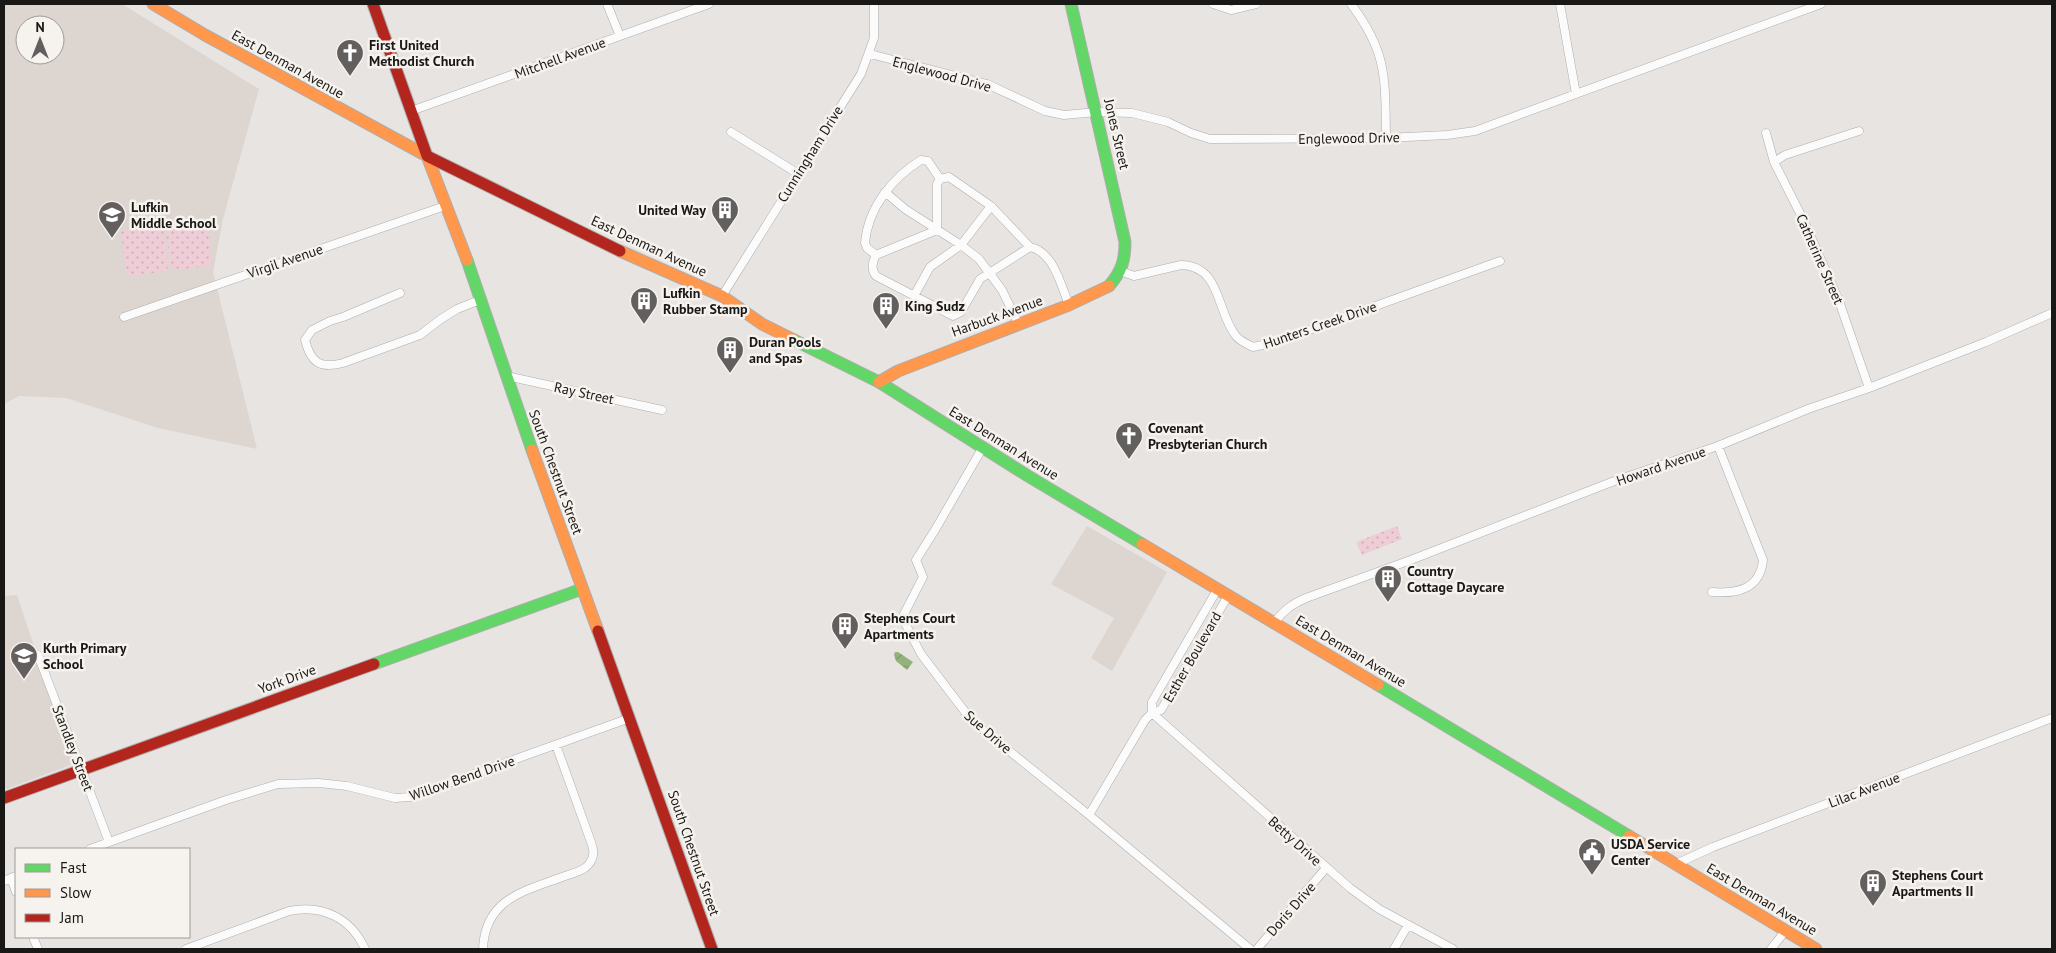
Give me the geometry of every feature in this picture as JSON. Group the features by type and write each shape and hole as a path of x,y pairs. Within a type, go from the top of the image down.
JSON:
{"main road":[{"name":"East Denman Avenue","path":"153,4 205,36 427,156 648,264 722,296 762,324 879,382 1028,476 1816,949"},
{"name":"South Chestnut Street","path":"373,4 712,949"},
{"name":"Jones Street","path":"1071,4 1125,242 1125,259 1120,271"},
{"name":"Harbuck Avenue","path":"879,382 898,371 972,341 1069,305 1109,286 1120,271"},
{"name":"York Drive","path":"4,798 582,589"}],"street":[{"path":"607,4 620,36"},
{"name":"Mitchell Avenue","path":"412,111 708,4"},
{"name":"Cunningham Drive","path":"722,296 861,74 870,54 875,24 874,4"},
{"path":"1213,4 1230,10 1256,4"},
{"path":"1351,4 1366,23 1380,55 1385,82 1386,138"},
{"path":"1560,4 1576,94"},
{"name":"Englewood Drive","path":"870,54 987,84 1045,111 1064,115 1097,112 1132,112 1149,116 1210,139 1386,138 1446,135 1475,131 1821,4"},
{"path":"1774,162 1785,156 1860,130"},
{"path":"731,132 798,173"},
{"name":"Catherine Street","path":"1766,133 1774,162 1805,224 1839,301 1869,388"},
{"path":"876,255 867,248 865,237 878,202 885,192 921,160 928,161 940,179"},
{"path":"940,179 949,178 991,206 1030,247 1037,248 1052,264 1069,305"},
{"path":"937,230 937,184 940,179"},
{"path":"885,192 905,209 979,259 1002,290 1019,325"},
{"name":"Virgil Avenue","path":"124,317 445,206"},
{"path":"914,296 930,267 961,246 991,206"},
{"path":"876,255 937,230"},
{"path":"876,255 873,267 876,276 953,316 958,315 980,279 1030,247"},
{"name":"Hunters Creek Drive","path":"1120,271 1134,276 1180,265 1187,265 1201,271 1209,277 1215,288 1219,304 1236,336 1253,346 1276,342 1500,261"},
{"path":"400,293 312,330 305,340 309,354 319,364 332,366 343,363 420,335 457,309 480,300"},
{"name":"Howard Avenue","path":"1274,622 1289,606 1306,598 1425,555 1617,480 1718,446 1808,409 1869,388 1986,342 2052,312"},
{"name":"Ray Street","path":"506,376 662,410"},
{"path":"1712,592 1728,593 1750,585 1758,578 1762,571 1763,560 1718,446"},
{"name":"Sue Drive","path":"984,447 916,560 923,577 904,614 906,625 921,654 972,721 1250,949"},
{"name":"Esther Boulevard","path":"1152,713 1152,702 1217,590"},
{"name":"Esther Boulevard","path":"1088,815 1145,720 1152,713 1161,710 1228,596"},
{"name":"Standley Street","path":"38,655 109,842"},
{"name":"Betty Drive","path":"1152,713 1326,868 1379,909 1453,948"},
{"name":"Willow Bend Drive","path":"93,848 235,797 278,784 319,782 348,786 395,798 410,797 630,718"},
{"name":"Lilac Avenue","path":"1676,864 1713,847 2052,718"},
{"path":"483,949 487,924 496,910 509,899 519,892 584,869 593,858 594,851 556,745"},
{"name":"Doris Drive","path":"1257,949 1326,868"},
{"path":"186,949 289,911 302,908 326,911 338,917 355,932 365,949"},
{"path":"1394,949 1408,924"},
{"path":"1771,949 1786,930"}],"shaded area":[{"name":"Lufkin Middle School","path":"4,4 122,4 259,89 223,219 213,272 257,449 158,428 66,398 19,396 4,404"},
{"path":"204,220 207,222 212,264 210,266 171,270 165,224"},
{"path":"163,225 168,271 129,276 126,274 121,232 124,229"},
{"path":"1087,526 1167,572 1112,671 1091,658 1114,618 1051,584"},
{"path":"1397,526 1402,539 1362,555 1356,542"},
{"name":"Kurth Primary School","path":"17,595 73,764 4,790 4,596"}],"water":[{"path":"895,652 913,662 907,670 896,661"}],"traffic: fast":[{"path":"1071,4 1125,242 1122,265 1109,286"},
{"path":"467,260 532,450"},
{"path":"794,340 879,382 1028,476 1142,544"},
{"path":"374,664 582,589"},
{"path":"1378,685 1629,836"}],"traffic: slow":[{"path":"153,4 205,35 427,156 467,260"},
{"path":"620,251 722,296 762,324 794,340"},
{"path":"879,382 898,371 1069,305 1109,286"},
{"path":"532,450 598,631"},
{"path":"1142,544 1378,685"},
{"path":"1629,836 1816,949"}],"traffic: jam":[{"path":"373,4 427,156 620,251"},
{"path":"598,631 712,949"},
{"path":"4,798 374,664"}],"place":[{"name":"First United Methodist Church","path":"350,77"},
{"name":"United Way","path":"725,234"},
{"name":"Lufkin Middle School","path":"112,239"},
{"name":"Lufkin Rubber Stamp","path":"644,325"},
{"name":"King Sudz","path":"886,330"},
{"name":"Duran Pools and Spas","path":"730,374"},
{"name":"Covenant Presbyterian Church","path":"1129,460"},
{"name":"Country Cottage Daycare","path":"1388,603"},
{"name":"Stephens Court Apartments","path":"845,650"},
{"name":"Kurth Primary School","path":"24,680"},
{"name":"USDA Service Center","path":"1592,876"},
{"name":"Stephens Court Apartments II","path":"1873,907"}]}
